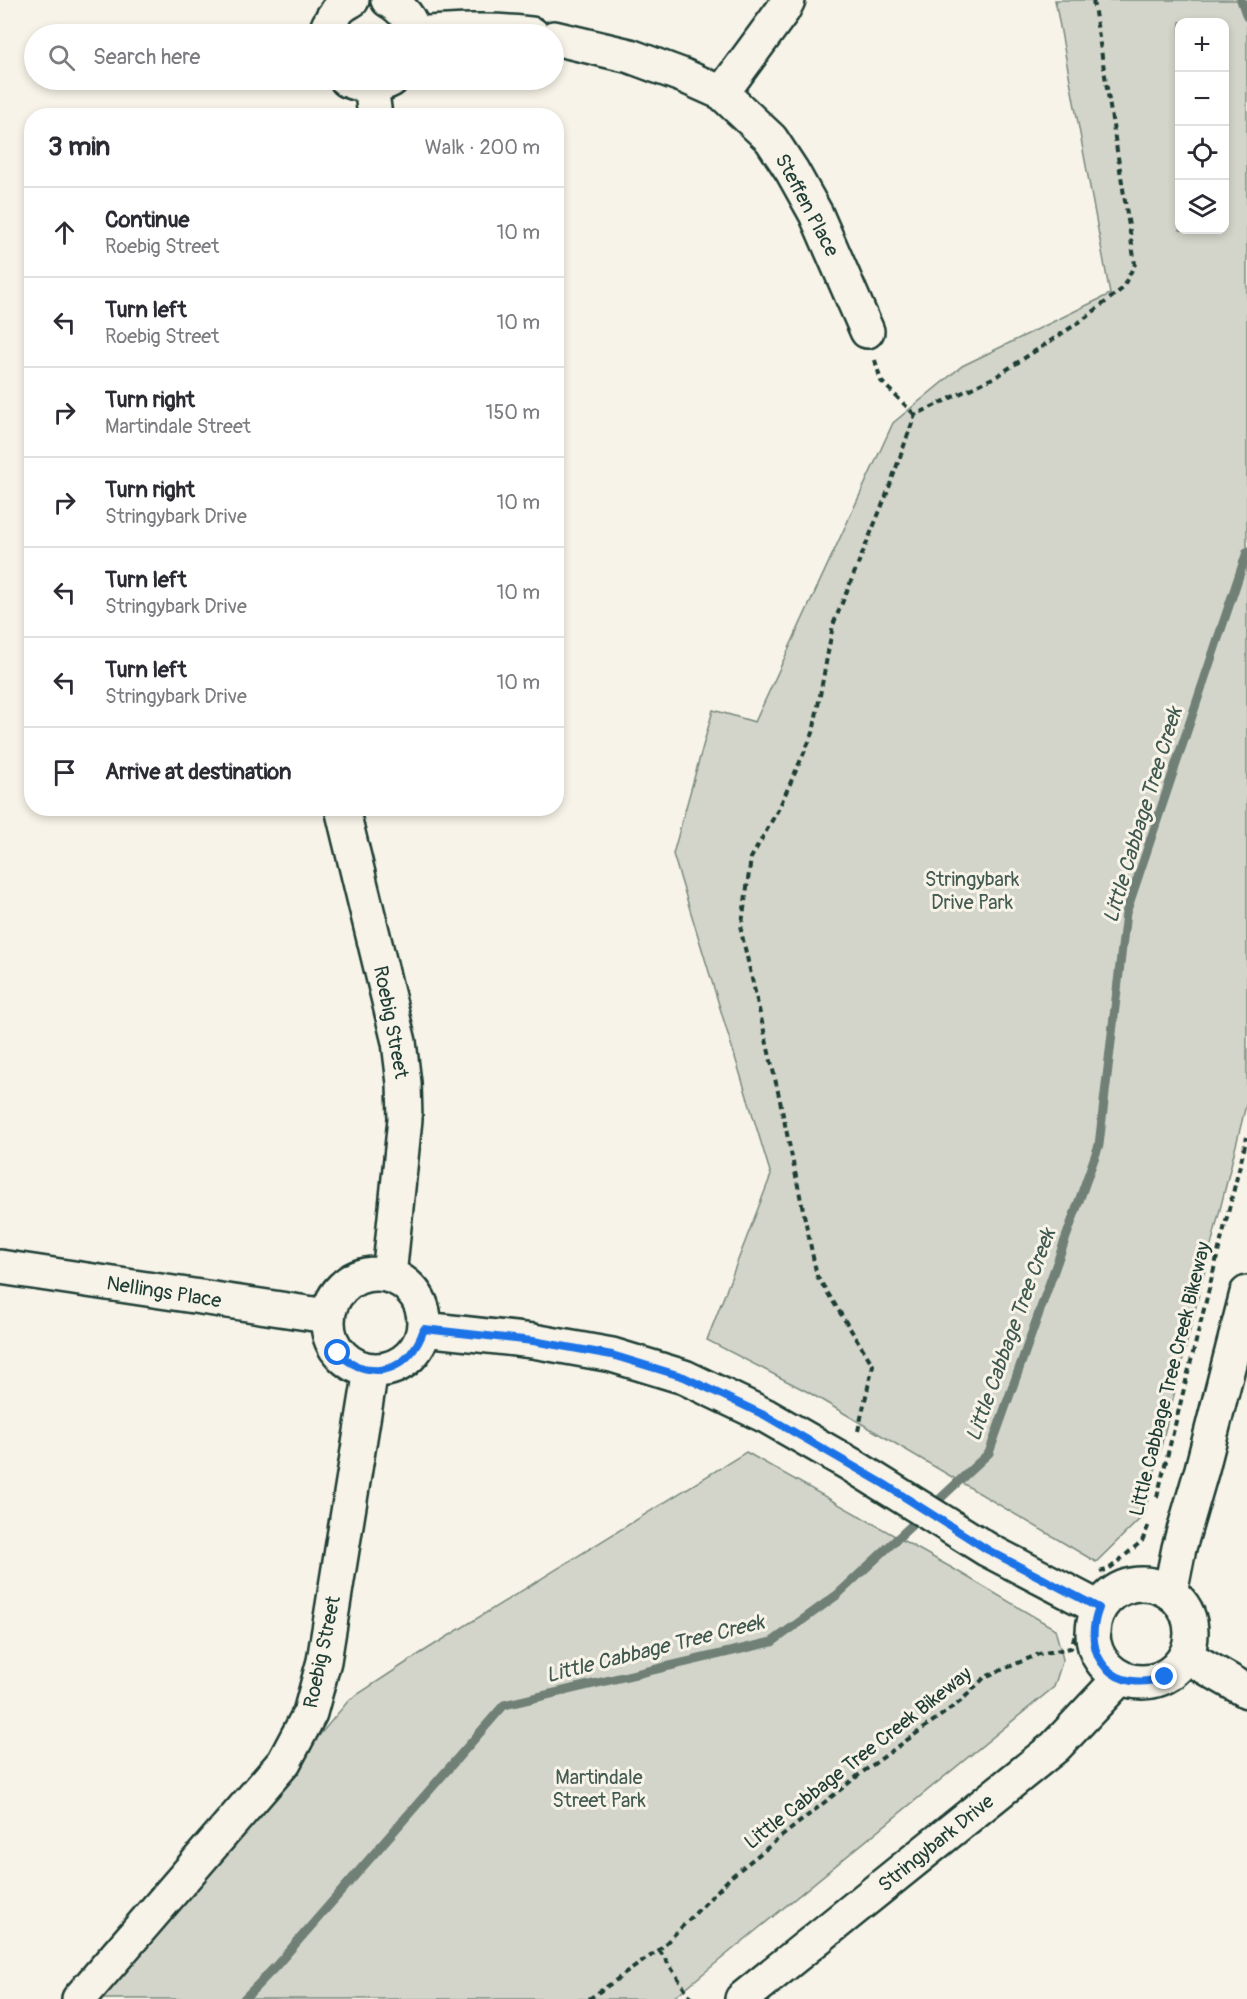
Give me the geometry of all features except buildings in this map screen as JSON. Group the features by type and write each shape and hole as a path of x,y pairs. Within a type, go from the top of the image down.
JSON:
{"street":[{"path":"388,0 401,8 411,24"},
{"path":"722,93 788,0"},
{"name":"Steffen Place","path":"564,40 630,56 722,93 771,139 816,214 867,331"},
{"name":"Roebig Street","path":"344,816 399,1042 404,1083 405,1119 389,1276"},
{"name":"Nellings Place","path":"0,1267 327,1316"},
{"path":"372,1274 389,1276 402,1282 420,1302 424,1329 411,1355 400,1364 386,1369 371,1370 347,1361 338,1353 328,1329 327,1316 333,1300 342,1287 356,1278 372,1274"},
{"path":"1170,1593 1179,1548 1247,1293"},
{"path":"424,1329 533,1341 601,1353 684,1377 766,1416 884,1484 988,1550 1092,1604"},
{"name":"Roebig Street","path":"79,1999 284,1762 310,1713 324,1661 371,1370"},
{"path":"1140,1584 1156,1586 1170,1593 1181,1603 1192,1628 1191,1643 1186,1656 1177,1668 1165,1677 1150,1682 1135,1683 1120,1678 1106,1668 1097,1655 1092,1640 1092,1604 1124,1587 1140,1584"},
{"path":"1186,1656 1247,1691"},
{"name":"Stringybark Drive","path":"742,1999 1055,1747 1120,1678"}],"path":[{"path":"857,1438 873,1365 817,1276 741,931 751,858 779,808 813,733 833,625 886,495 915,415 998,376 1084,319 1122,289 1135,264 1093,0"},
{"path":"867,331 881,381 915,415"},
{"name":"Little Cabbage Tree Creek Bikeway","path":"1154,1506 1247,1137"},
{"name":"Little Cabbage Tree Creek Bikeway","path":"589,1999 659,1950 732,1876 860,1774 961,1701 985,1677 1039,1654 1071,1648 1092,1604 1098,1573 1109,1569 1142,1540 1152,1518"},
{"path":"659,1950 692,1999"}],"green space":[{"name":"Stringybark Drive Park","path":"1055,0 1247,0 1247,1101 1144,1515 1096,1562 808,1392 707,1340 771,1175 673,854 713,710 755,722 893,423 962,366 1110,294"},
{"name":"Martindale Street Park","path":"746,1452 1055,1629 1063,1659 1054,1687 672,1999 98,1999 349,1700"}],"waterway":[{"name":"Little Cabbage Tree Creek","path":"1241,0 1247,17"},
{"name":"Little Cabbage Tree Creek","path":"244,1999 276,1966 504,1705 772,1642 837,1595 989,1453 1099,1145 1126,913 1247,552"}],"route":[{"path":"338,1353 359,1367 371,1370 386,1369 400,1364 411,1355 424,1329 533,1341 612,1355 684,1377 766,1416 884,1484 988,1550 1099,1608 1093,1623 1092,1640 1097,1655 1106,1668 1120,1678 1135,1683 1150,1682 1165,1677"}]}
